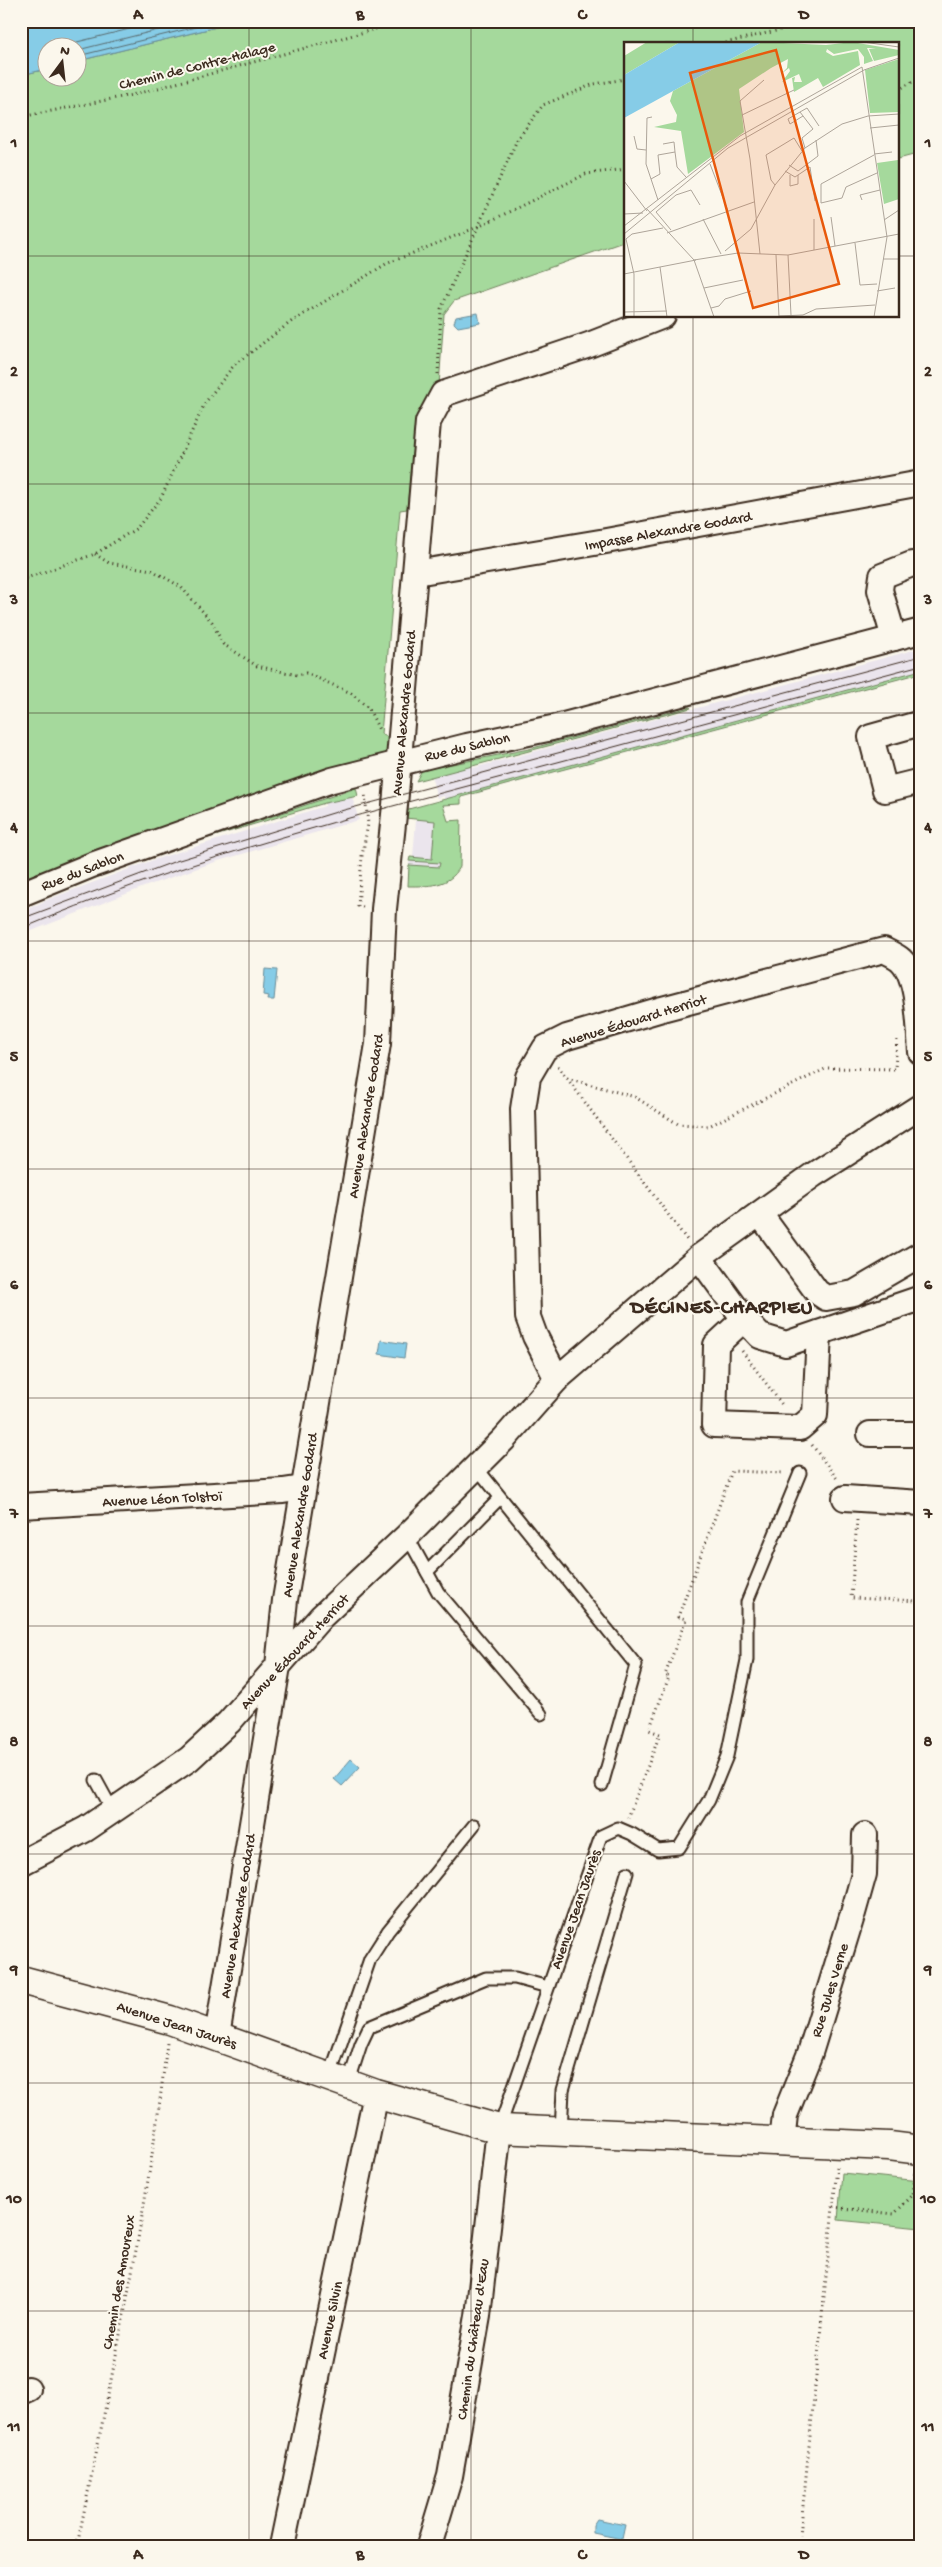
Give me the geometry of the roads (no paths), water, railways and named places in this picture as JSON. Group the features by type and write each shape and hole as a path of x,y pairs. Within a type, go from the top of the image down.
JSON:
{"main road":[{"name":"Avenue Jean Jaurès","path":"21,1980 170,2020 376,2094 499,2129 921,2150"}],"street":[{"name":"Avenue Alexandre Godard","path":"217,2036 278,1666 285,1600 303,1488 378,1044 384,909 416,574 428,422 443,394 589,345 658,318"},
{"name":"Impasse Alexandre Godard","path":"416,574 921,483"},
{"path":"894,638 880,590 882,576 912,564"},
{"name":"Rue du Sablon","path":"21,894 92,865 357,773 552,728 921,631"},
{"path":"921,723 870,737 885,790 921,780"},
{"name":"Avenue Édouard Herriot","path":"557,1379 534,1336 528,1317 523,1110 528,1077 545,1048 567,1037 662,1009 884,950 901,961 910,975 916,1004 921,1052"},
{"name":"Avenue Édouard Herriot","path":"21,1863 86,1829 189,1758 228,1722 321,1617 407,1536 504,1439 557,1379 695,1251 760,1214 813,1175 921,1106"},
{"path":"760,1214 817,1292 826,1298 854,1293 921,1254"},
{"path":"695,1251 736,1325 760,1336 786,1344 921,1298"},
{"path":"736,1325 716,1345 714,1425 800,1428 816,1415 819,1333"},
{"path":"870,1434 921,1434"},
{"name":"Avenue Léon Tolstoï","path":"21,1506 303,1488"},
{"path":"845,1498 921,1503"},
{"name":"Rue Jules Verne","path":"782,2142 785,2115 810,2053 864,1874 865,1835"},
{"name":"Avenue Silvin","path":"282,2546 376,2094"},
{"name":"Chemin du Château d'Eau","path":"429,2546 450,2476 478,2316 499,2129"}],"lane":[{"path":"476,1467 636,1665 602,1785"},
{"name":"Avenue Jean Jaurès","path":"499,2129 601,1836 618,1828 658,1850 679,1848 709,1800 727,1756 747,1660 747,1602 800,1473"},
{"path":"427,1572 500,1498"},
{"path":"407,1536 438,1592 541,1714"},
{"path":"96,1780 113,1811"},
{"path":"339,2081 370,1959 388,1931 474,1825"},
{"path":"561,2132 563,2090 627,1873"},
{"name":"Avenue Jean Jaurès","path":"339,2081 370,2027 486,1978 515,1978 548,1987"}],"water":[{"path":"21,21 241,21 88,59 88,38 38,38 38,71 21,75"},
{"path":"478,313 480,323 458,327 454,323 456,317"},
{"path":"265,969 277,970 274,1000 268,1000 269,996 263,995"},
{"path":"381,1340 406,1344 404,1358 379,1354"},
{"path":"351,1759 360,1767 342,1786 334,1779"},
{"path":"597,2519 625,2525 622,2539 593,2533 593,2525"}],"tram line":[{"path":"21,919 176,861 333,813 921,656"},
{"path":"21,929 133,885 247,848 421,798 921,665"}],"district":[{"name":"DÉCINES-CHARPIEU","path":"722,1306"}]}
